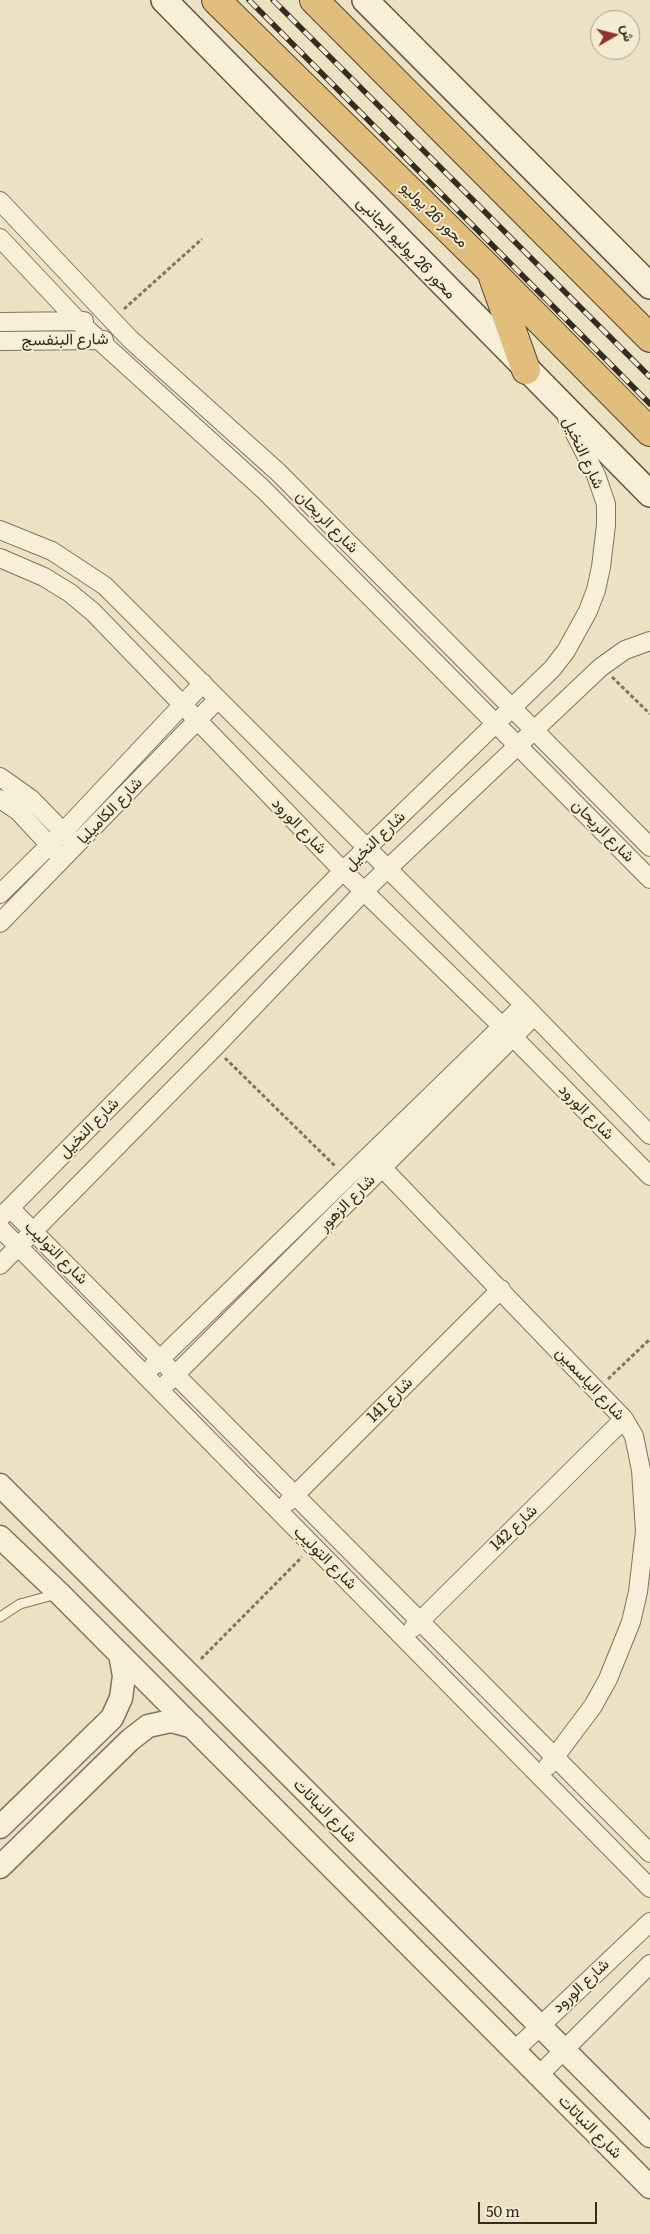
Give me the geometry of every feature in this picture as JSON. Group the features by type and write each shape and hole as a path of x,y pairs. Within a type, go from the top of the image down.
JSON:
{"highway":[{"name":"محور 26 يوليو","path":"216,0 491,271 650,432"},
{"path":"314,0 650,338"},
{"path":"491,271 526,370"}],"main road":[{"name":"محور 26 يوليو الجانبى","path":"164,0 561,406 650,494"},
{"path":"365,0 650,286"}],"street":[{"name":"شارع الريحان","path":"0,201 130,339 279,473 650,847"},
{"path":"6,243 29,231"},
{"name":"شارع الريحان","path":"6,243 78,322 263,489 650,878"},
{"name":"شارع البنفسج","path":"0,322 112,320"},
{"name":"شارع البنفسج","path":"0,341 130,339"},
{"name":"شارع النخيل","path":"5,1213 343,872 552,669 566,651 588,611 601,568 605,538 606,504 596,475 561,406"},
{"path":"263,489 279,473"},
{"name":"شارع الورود","path":"0,530 45,548 79,567 105,586 650,1135"},
{"path":"346,572 361,556"},
{"name":"شارع الورود","path":"0,558 44,577 70,593 124,642 343,872 508,1032 650,1176"},
{"path":"124,642 145,625"},
{"name":"شارع النخيل","path":"0,1265 214,1048 364,891 601,666 625,650 650,641"},
{"name":"شارع الكاميليا","path":"0,894 64,831 203,683"},
{"name":"شارع الكاميليا","path":"0,923 77,846 218,698"},
{"path":"0,777 31,799 77,846"},
{"path":"0,798 18,812 63,859"},
{"name":"شارع الزهور","path":"160,1390 383,1167 529,1011"},
{"name":"شارع الزهور","path":"145,1374 370,1155 508,1032"},
{"name":"شارع الياسمين","path":"370,1155 624,1419 634,1436 644,1501 644,1555 631,1622 608,1679 593,1706 540,1776"},
{"name":"شارع التوليب","path":"5,1213 34,1231 650,1853"},
{"name":"شارع التوليب","path":"0,1228 650,1888"},
{"name":"شارع 141","path":"279,1511 501,1289"},
{"name":"شارع 142","path":"403,1637 624,1419"},
{"name":"شارع النباتات","path":"0,1485 650,2136"},
{"name":"شارع النباتات","path":"0,1537 60,1594 650,2186"},
{"path":"0,1826 112,1718 121,1698 124,1676 120,1654"},
{"path":"0,1867 130,1740 148,1726 171,1721 193,1727"},
{"name":"شارع الورود","path":"514,2051 650,1922"},
{"name":"شارع الورود","path":"539,2075 650,1964"}],"lane":[{"path":"0,1617 20,1604 40,1597 60,1594"}],"path":[{"path":"112,320 202,239"},
{"path":"601,666 650,714"},
{"path":"214,1048 347,1178"},
{"path":"596,1390 650,1339"},
{"path":"188,1672 313,1546"}],"railway":[{"path":"249,0 650,404"},
{"path":"273,0 650,377"}]}
